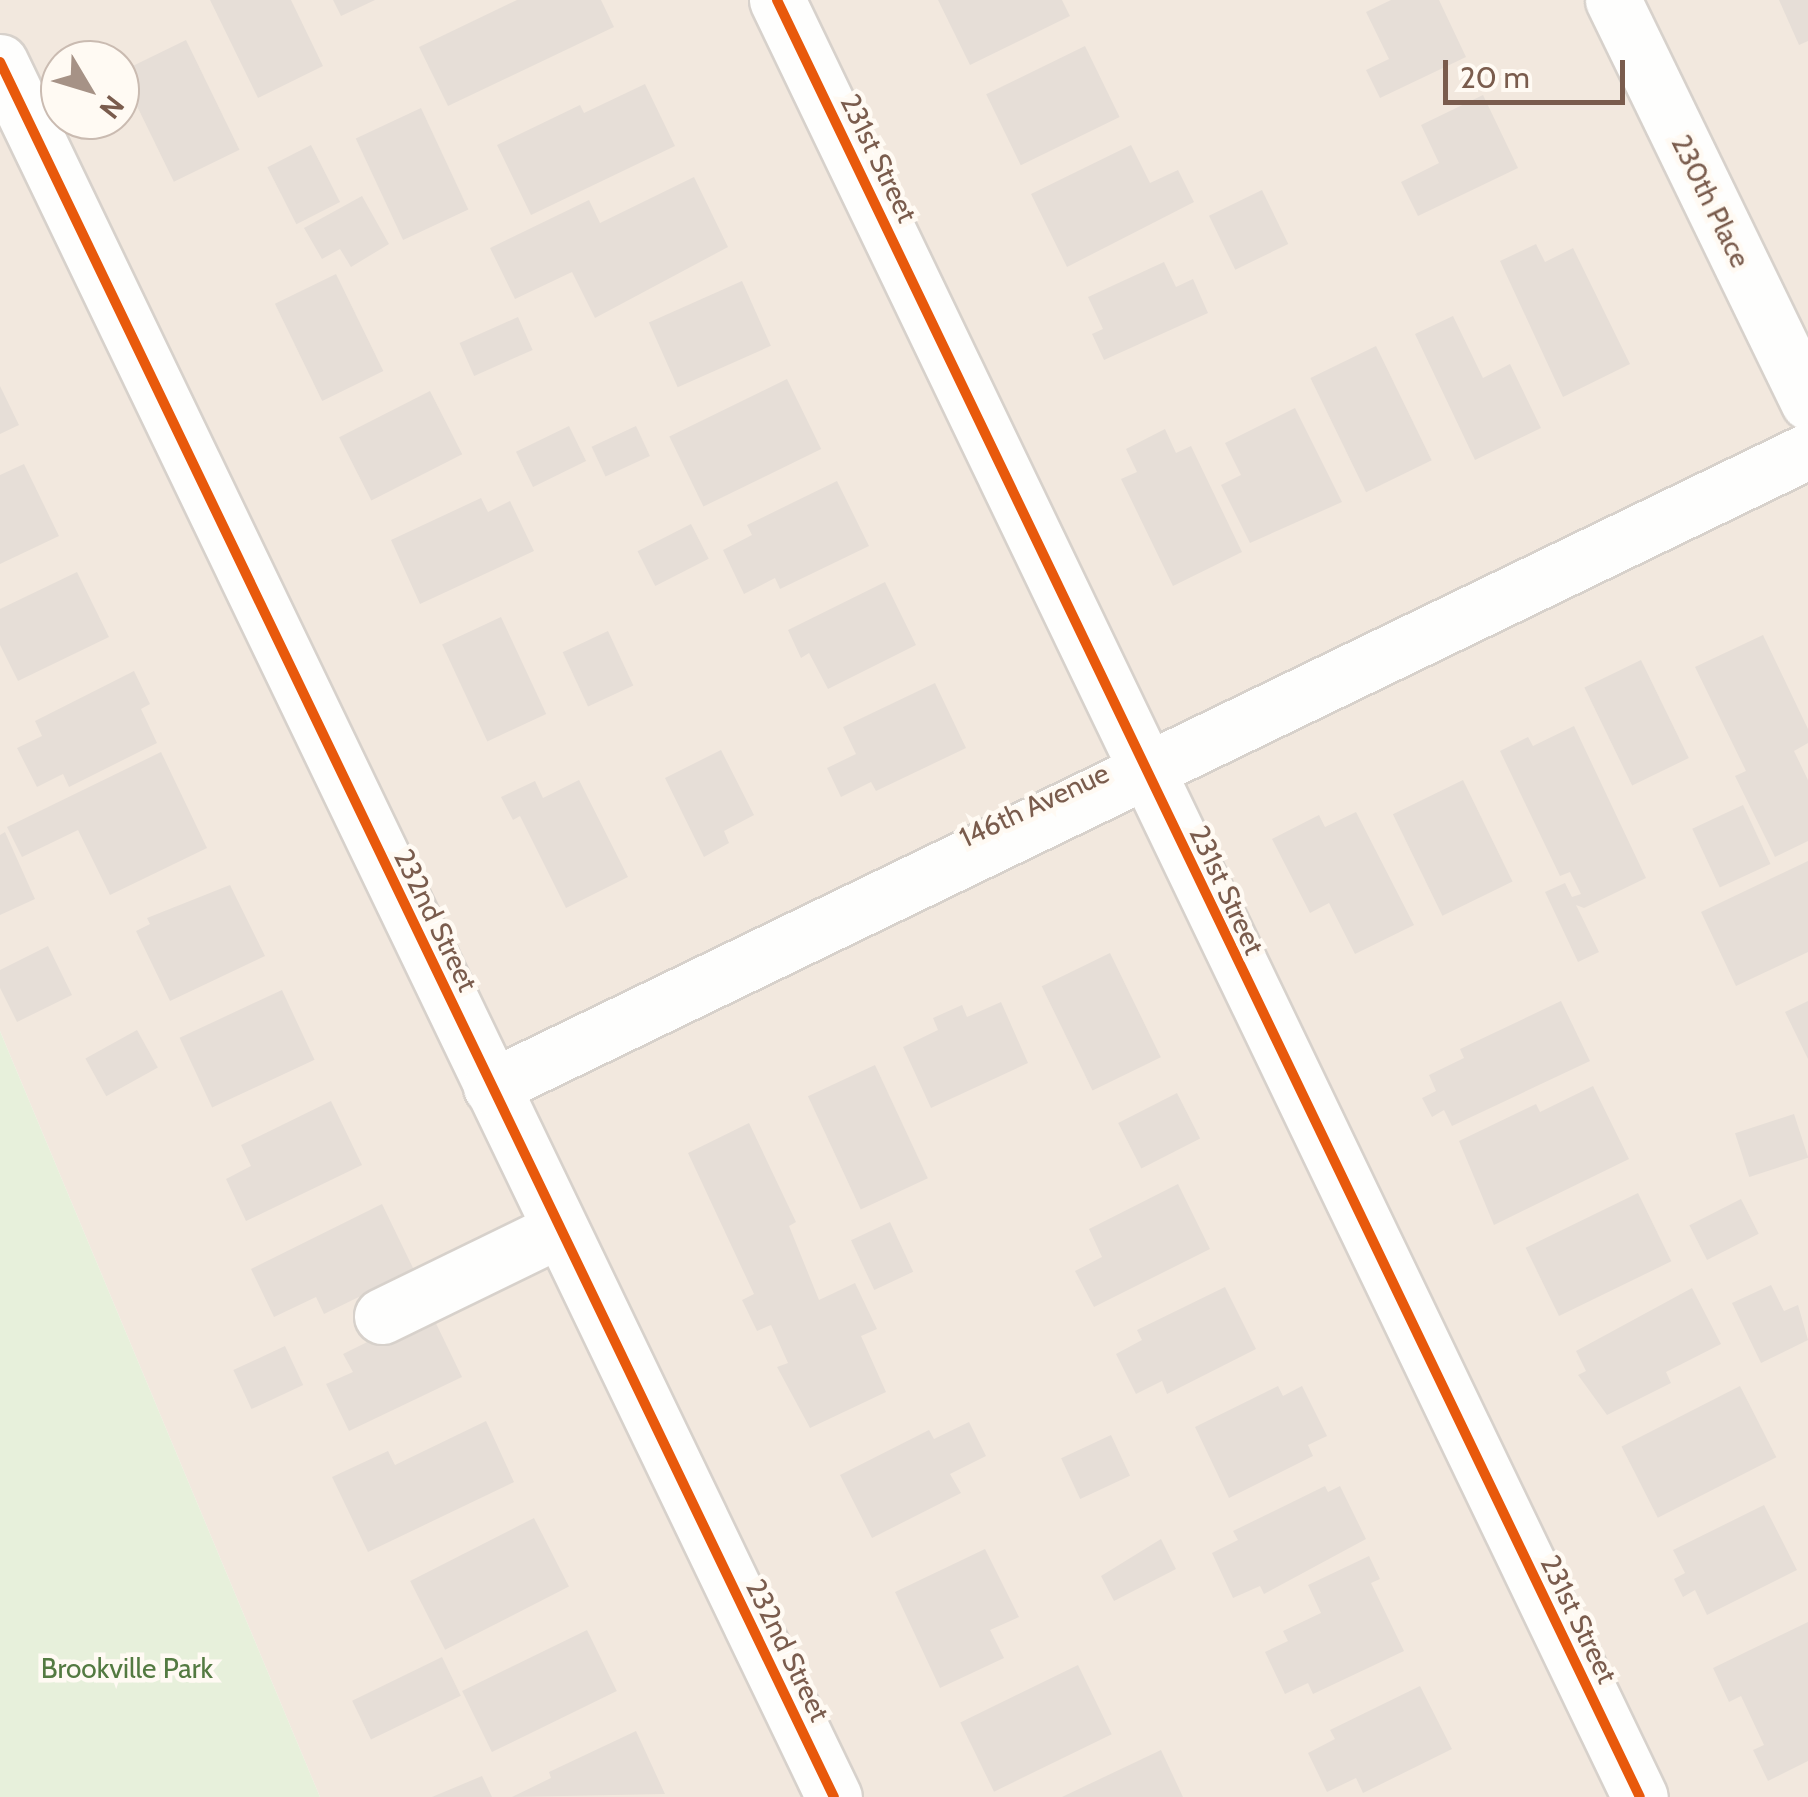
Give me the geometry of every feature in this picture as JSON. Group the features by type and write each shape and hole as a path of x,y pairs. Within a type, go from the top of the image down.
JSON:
{"street":[{"name":"231st Street","path":"777,0 1640,1797"},
{"name":"230th Place","path":"1613,0 1808,402"},
{"name":"232nd Street","path":"0,62 834,1797"},
{"name":"146th Avenue","path":"491,1087 1150,774 1808,451"},
{"path":"382,1316 560,1229"}],"shaded area":[{"path":"0,0 1808,0 1808,1797 320,1797 0,1031"}],"green space":[{"name":"Brookville Park","path":"0,1031 320,1797 0,1797"}],"building":[{"path":"210,0 291,0 323,66 258,98"},
{"path":"333,0 375,0 341,16"},
{"path":"517,0 601,0 614,27 448,106 419,47"},
{"path":"938,0 1062,0 1070,16 970,65"},
{"path":"1391,0 1439,0 1466,57 1380,98 1366,70 1389,59 1366,12"},
{"path":"1779,0 1808,0 1808,41 1799,45"},
{"path":"186,40 239,150 174,182 140,112 140,62"},
{"path":"1085,46 1120,117 1021,165 986,94"},
{"path":"645,84 675,146 531,215 497,145 580,105 584,113"},
{"path":"1483,95 1518,168 1418,216 1401,182 1439,163 1421,125"},
{"path":"421,108 468,210 403,240 356,138"},
{"path":"311,145 340,202 296,224 267,167"},
{"path":"1131,145 1150,183 1178,170 1194,202 1067,267 1031,194"},
{"path":"694,177 728,247 595,318 572,272 515,299 490,248 589,200 600,223"},
{"path":"1262,190 1288,244 1235,270 1209,216"},
{"path":"362,196 389,244 351,267 340,249 322,259 304,228"},
{"path":"1536,244 1545,262 1573,248 1630,364 1563,397 1500,261"},
{"path":"1164,262 1176,287 1193,279 1208,313 1104,360 1092,334 1103,329 1088,297"},
{"path":"336,274 383,371 322,401 275,304"},
{"path":"742,281 771,346 678,387 649,322"},
{"path":"1453,316 1483,378 1510,364 1541,428 1475,460 1415,334"},
{"path":"518,317 533,350 474,376 460,343"},
{"path":"1376,346 1432,460 1366,492 1310,378"},
{"path":"787,379 821,449 703,507 669,436"},
{"path":"0,386 19,425 0,434"},
{"path":"430,391 462,454 371,501 339,437"},
{"path":"1295,408 1342,502 1250,543 1221,485 1241,475 1225,443"},
{"path":"569,426 586,461 533,487 516,452"},
{"path":"636,426 650,456 606,477 592,447"},
{"path":"1165,429 1176,453 1191,446 1242,552 1173,586 1121,479 1137,472 1126,449"},
{"path":"24,464 59,536 0,564 0,475"},
{"path":"837,481 869,546 780,589 775,578 744,594 723,550 752,535 747,525"},
{"path":"481,498 488,512 510,501 534,551 420,604 391,540"},
{"path":"691,524 709,559 655,586 638,551"},
{"path":"77,572 109,637 18,681 0,645 0,609"},
{"path":"885,582 916,645 828,689 809,653 801,658 788,630"},
{"path":"501,617 546,714 487,741 442,644"},
{"path":"608,631 633,685 588,707 563,652"},
{"path":"1763,635 1808,729 1808,743 1794,751 1808,780 1808,841 1775,857 1735,776 1746,771 1695,667"},
{"path":"1641,660 1689,758 1632,786 1584,688"},
{"path":"134,671 150,704 141,709 157,743 69,787 63,774 37,787 17,748 42,736 35,721"},
{"path":"935,683 966,748 876,791 871,782 841,797 827,768 856,754 843,727"},
{"path":"1574,726 1646,878 1584,908 1576,905 1599,952 1578,962 1545,892 1565,883 1572,897 1581,894 1570,872 1560,876 1500,751 1528,737 1533,746"},
{"path":"721,750 754,815 724,831 729,843 704,857 665,778"},
{"path":"161,752 207,848 110,895 78,830 22,857 7,827"},
{"path":"579,780 628,877 566,908 520,816 513,820 501,797 535,781 543,798"},
{"path":"1463,780 1513,882 1442,916 1393,814"},
{"path":"1743,805 1770,864 1720,888 1692,829"},
{"path":"1356,812 1414,925 1355,954 1329,903 1310,913 1272,839 1319,815 1325,827"},
{"path":"5,832 35,899 0,915 0,835"},
{"path":"1808,861 1808,952 1736,986 1701,912"},
{"path":"230,885 265,956 170,1001 136,931 150,924 147,918"},
{"path":"48,946 72,995 17,1022 0,988 0,970"},
{"path":"1110,953 1161,1057 1093,1091 1042,986"},
{"path":"282,990 315,1060 212,1108 180,1038"},
{"path":"1561,1001 1590,1061 1452,1126 1444,1110 1432,1117 1422,1098 1436,1091 1429,1075 1464,1058 1460,1049"},
{"path":"1808,1001 1808,1059 1785,1012"},
{"path":"1001,1002 1028,1063 931,1108 903,1047 938,1030 933,1018 962,1005 967,1017"},
{"path":"137,1030 158,1068 106,1096 85,1059"},
{"path":"875,1065 928,1178 861,1210 808,1096"},
{"path":"1593,1086 1629,1159 1494,1225 1459,1141 1536,1104 1540,1112"},
{"path":"1177,1093 1200,1138 1141,1168 1118,1123"},
{"path":"331,1101 362,1165 246,1221 226,1179 251,1166 241,1145"},
{"path":"1794,1114 1808,1158 1749,1177 1735,1133"},
{"path":"749,1123 796,1222 789,1226 819,1300 855,1283 877,1329 861,1336 886,1392 810,1428 777,1367 788,1363 771,1325 757,1331 742,1300 754,1294 688,1153"},
{"path":"1178,1184 1210,1249 1094,1307 1075,1271 1102,1257 1089,1229"},
{"path":"1638,1193 1671,1261 1559,1316 1526,1248"},
{"path":"1741,1199 1759,1234 1707,1260 1689,1225"},
{"path":"382,1204 414,1270 324,1314 316,1297 274,1317 251,1269"},
{"path":"890,1222 913,1272 874,1290 851,1240"},
{"path":"1771,1285 1784,1311 1798,1305 1808,1340 1761,1363 1732,1303"},
{"path":"1225,1287 1256,1349 1167,1394 1162,1381 1136,1394 1116,1354 1142,1340 1137,1330"},
{"path":"1692,1288 1721,1344 1666,1372 1671,1383 1607,1415 1578,1375 1586,1371 1576,1351"},
{"path":"430,1311 462,1377 349,1431 326,1384 353,1372 343,1354"},
{"path":"285,1346 303,1385 252,1409 233,1370"},
{"path":"1278,1386 1283,1396 1302,1386 1327,1436 1308,1445 1313,1456 1229,1498 1195,1427"},
{"path":"1740,1386 1776,1457 1658,1518 1621,1446"},
{"path":"486,1421 514,1482 368,1552 332,1477 388,1451 395,1465"},
{"path":"969,1422 986,1456 950,1474 961,1493 872,1538 840,1475 929,1430 934,1439"},
{"path":"1111,1435 1130,1476 1080,1499 1061,1458"},
{"path":"1325,1486 1328,1492 1340,1486 1366,1539 1264,1594 1260,1586 1233,1598 1212,1553 1238,1540 1233,1531"},
{"path":"1764,1505 1797,1570 1707,1615 1695,1590 1683,1597 1674,1579 1685,1573 1673,1550"},
{"path":"534,1518 569,1587 445,1650 410,1581"},
{"path":"1161,1539 1176,1569 1114,1601 1101,1576"},
{"path":"985,1549 1019,1617 990,1630 1004,1658 940,1688 895,1592"},
{"path":"1369,1556 1380,1579 1371,1583 1404,1651 1313,1694 1308,1683 1285,1694 1265,1652 1288,1641 1283,1631 1321,1613 1308,1585"},
{"path":"1808,1622 1808,1761 1768,1781 1753,1750 1764,1745 1741,1696 1729,1702 1713,1668"},
{"path":"587,1630 617,1691 492,1752 462,1691"},
{"path":"442,1657 461,1696 371,1739 352,1701"},
{"path":"1078,1665 1112,1734 994,1792 960,1722"},
{"path":"1420,1686 1452,1749 1363,1793 1356,1778 1327,1792 1308,1753 1335,1739 1330,1730"},
{"path":"636,1731 665,1794 512,1797 551,1778 549,1772"},
{"path":"1161,1750 1183,1797 1062,1797"},
{"path":"482,1776 492,1797 432,1797"}],"cycle path":[{"path":"777,0 1640,1797"},
{"path":"0,62 834,1797"}]}
